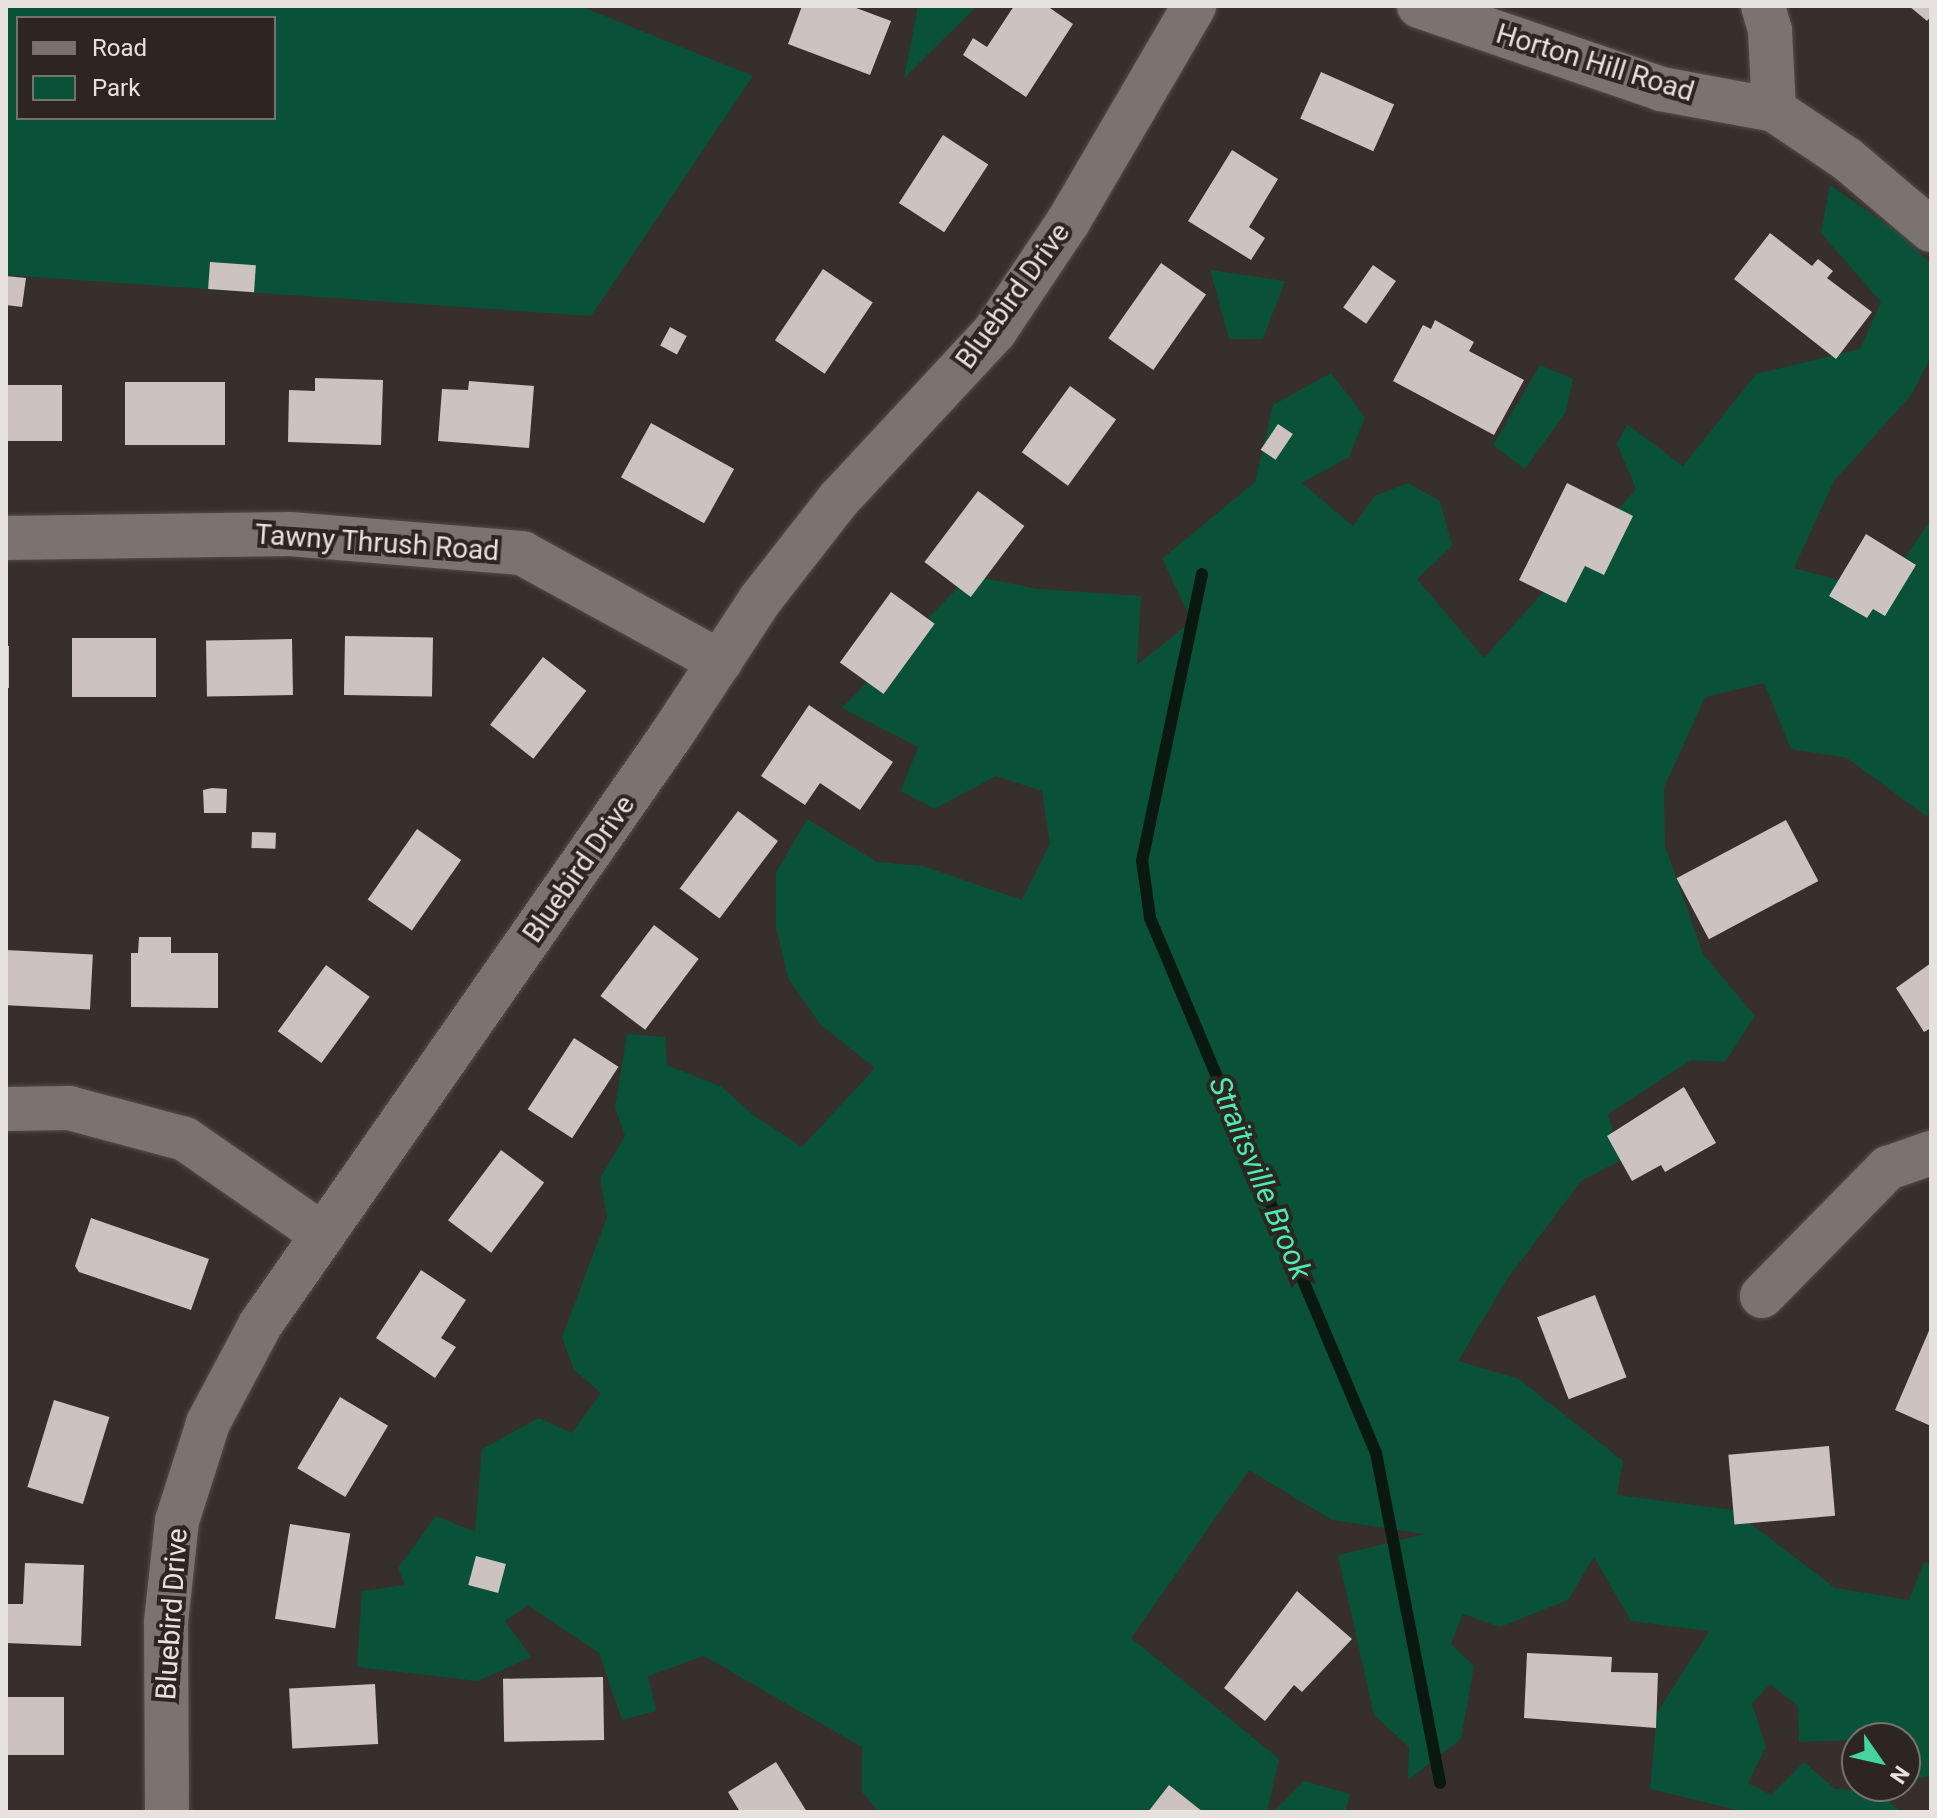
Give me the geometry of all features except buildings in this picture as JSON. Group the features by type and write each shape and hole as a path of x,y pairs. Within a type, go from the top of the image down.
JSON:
{"street":[{"name":"Bluebird Drive","path":"167,1812 166,1622 177,1521 208,1423 260,1325 760,600 839,499 995,331 1068,222 1194,6"},
{"name":"Horton Hill Road","path":"1419,6 1661,89 1774,110"},
{"path":"1763,6 1770,31 1774,110 1847,159 1931,230"},
{"name":"Tawny Thrush Road","path":"6,538 290,534 522,553 720,662"},
{"path":"6,1109 69,1108 185,1139 323,1235"},
{"path":"1762,1296 1888,1168 1931,1153"}],"green space":[{"path":"6,6 580,6 753,76 591,316 6,275"},
{"path":"918,6 977,6 904,78"},
{"path":"1830,185 1899,233 1931,264 1931,356 1912,394 1834,481 1794,568 1882,592 1931,519 1931,813 1926,816 1847,758 1791,749 1764,683 1705,697 1664,788 1665,846 1703,954 1755,1016 1725,1062 1691,1060 1608,1114 1621,1160 1581,1181 1508,1278 1458,1361 1519,1379 1623,1461 1617,1495 1733,1510 1835,1588 1909,1600 1924,1562 1931,1564 1931,1776 1921,1778 1921,1722 1841,1722 1841,1740 1799,1742 1798,1706 1770,1684 1752,1704 1766,1747 1748,1783 1771,1795 1804,1762 1835,1789 1841,1789 1841,1802 1889,1802 1901,1812 1746,1812 1650,1789 1657,1713 1709,1631 1631,1621 1594,1557 1568,1600 1500,1627 1463,1614 1451,1644 1474,1666 1461,1739 1408,1780 1409,1747 1374,1715 1338,1555 1425,1534 1332,1520 1249,1470 1131,1638 1279,1759 1267,1812 879,1812 862,1792 862,1747 704,1656 648,1676 656,1711 622,1720 599,1653 528,1605 505,1621 531,1657 478,1681 357,1667 362,1591 405,1585 398,1568 436,1516 475,1532 482,1449 539,1418 572,1433 601,1393 574,1370 562,1338 607,1217 600,1178 625,1136 615,1107 627,1034 665,1037 667,1065 722,1087 752,1114 802,1147 875,1068 820,1024 788,978 776,927 776,873 807,819 877,862 923,866 1022,900 1050,844 1042,791 996,776 934,809 901,791 918,747 842,708 970,575 1038,589 1141,596 1137,665 1192,621 1162,559 1255,482 1273,405 1331,373 1365,417 1349,457 1302,483 1353,526 1375,496 1408,483 1440,501 1452,546 1417,579 1484,658 1636,489 1617,444 1627,424 1683,466 1756,374 1860,349 1881,302 1821,233"},
{"path":"1210,270 1285,281 1263,339 1229,339"},
{"path":"1540,365 1573,379 1566,412 1525,469 1493,445"},
{"path":"1304,1781 1350,1794 1345,1812 1273,1812"}],"waterway":[{"name":"Straitsville Brook","path":"1202,574 1142,860 1150,918 1376,1453 1440,1783"}]}
